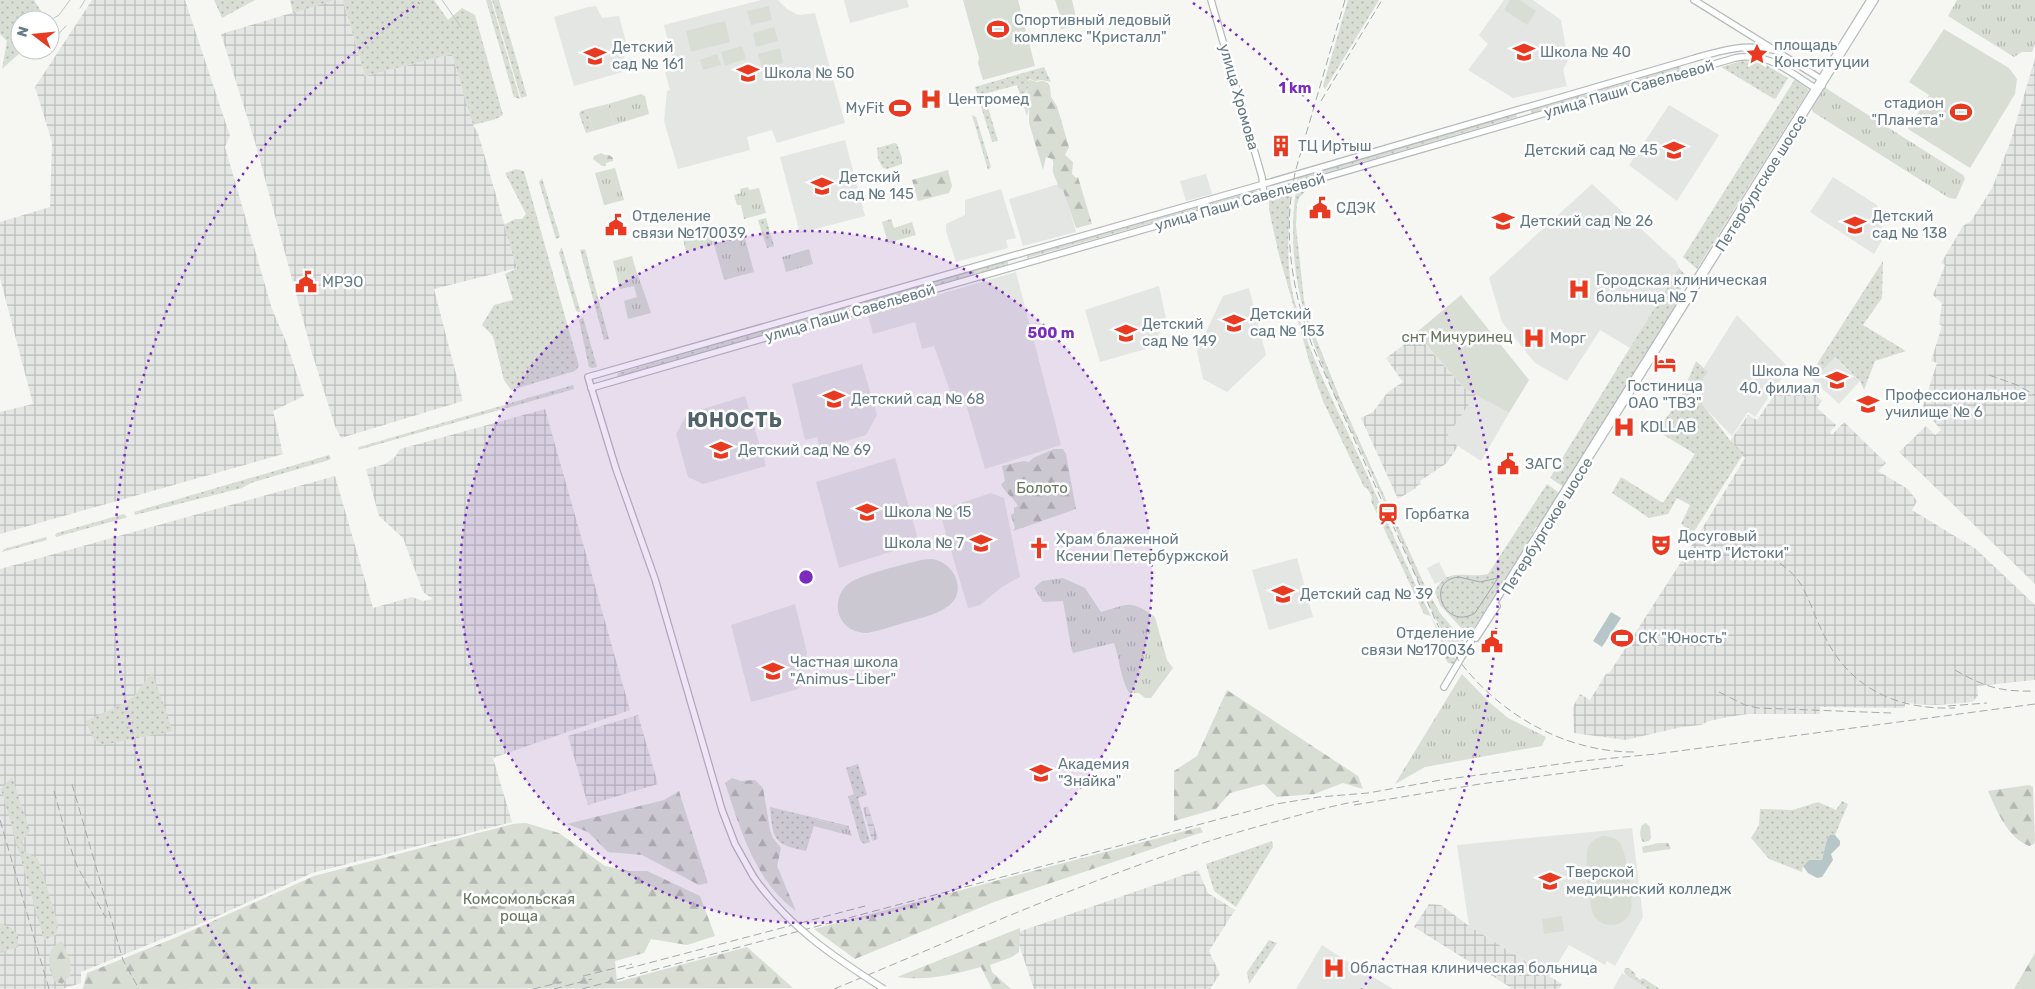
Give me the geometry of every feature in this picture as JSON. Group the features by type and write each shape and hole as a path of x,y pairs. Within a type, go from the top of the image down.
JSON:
{"main road":[{"name":"улица Хромова","path":"1211,0 1264,184 1264,195"},
{"name":"улица Паши Савельевой","path":"1694,0 1821,79"},
{"name":"Петербургское шоссе","path":"1444,687 1471,644 1477,630 1505,589 1674,318 1700,281 1870,0"},
{"name":"Петербургское шоссе","path":"1674,318 1698,274 1875,0"},
{"name":"улица Паши Савельевой","path":"1774,50 1753,47 1733,48 588,377 592,388 1735,58 1758,56 1818,87"},
{"path":"1522,108 1526,119"},
{"path":"1021,253 1024,263"},
{"path":"1698,274 1700,281"},
{"path":"592,388 616,469 655,579 722,810 735,844 754,876 778,908 809,938 884,989"}],"shaded area":[{"path":"92,0 185,0 230,136 225,147 272,309 287,344 304,396 273,411 283,454 0,534 0,412 33,404 0,278 0,222 50,207 52,142 35,87 53,60 60,60 60,49"},
{"path":"335,0 343,0 365,76 452,54 473,125 478,133 517,268 434,289 463,401 341,438 335,426 312,353 255,142 221,34"},
{"name":"Школа № 50","path":"761,0 778,0 787,9 798,15 815,13 845,123 777,143 772,130 747,137 750,150 678,169 664,121 667,91 670,90 662,61 672,57 664,25"},
{"path":"844,0 907,0 909,7 850,23"},
{"name":"Школа № 40","path":"1504,0 1533,0 1561,20 1568,60 1563,70 1567,86 1513,98 1468,70 1488,44 1479,35"},
{"name":"Детский сад № 161","path":"596,6 602,18 619,16 626,42 621,44 627,67 626,71 574,86 554,17"},
{"path":"2035,58 2035,584 1899,452 1926,426 1935,435 1941,430 1927,413 1921,412 1937,363 1931,361 1942,326 1939,324 1942,303 1933,295 1945,265 1941,263 1963,226 1971,221 1992,188 2010,143"},
{"name":"Детский сад № 45","path":"1669,105 1719,135 1677,201 1629,165"},
{"name":"Детский сад № 145","path":"845,140 865,216 800,233 780,157"},
{"path":"1206,174 1212,194 1186,201 1180,181"},
{"name":"Детский сад № 138","path":"1833,177 1877,205 1884,237 1874,254 1810,212"},
{"path":"1062,183 1076,232 1023,246 1009,199"},
{"name":"Городская клиническая больница № 7","path":"1592,184 1676,261 1679,268 1630,348 1600,330 1567,381 1535,363 1502,322 1489,278"},
{"path":"1001,189 1016,238 1006,240 1008,248 956,262 946,231 946,224 965,215 965,200"},
{"path":"1016,272 1061,445 985,469 966,404 955,405 934,346 922,349 915,322 873,334 868,315"},
{"name":"Детский сад № 149","path":"1159,286 1166,319 1153,347 1100,362 1085,310"},
{"name":"Детский сад № 153","path":"1249,288 1266,355 1227,392 1203,379 1197,351 1223,296"},
{"path":"1737,315 1789,368 1755,417 1748,412 1732,436 1689,391"},
{"path":"1417,335 1464,388 1476,394 1446,438 1458,446 1447,463 1420,481 1421,484 1416,488 1398,499 1361,418 1373,412 1388,392 1403,382 1386,358"},
{"name":"Школа № 40, филиал","path":"1834,357 1860,381 1839,404 1813,380"},
{"name":"Детский сад № 68","path":"862,364 877,415 866,435 820,449 817,437 805,440 792,384"},
{"path":"1803,382 1822,401 1817,408 1836,425 1830,432 1832,435 1844,422 1886,463 1878,471 1908,489 1917,501 1912,510 1976,549 2035,605 2035,680 1977,686 1978,696 1972,702 1937,705 1906,702 1904,708 1820,707 1820,714 1748,714 1625,740 1574,733 1573,708 1580,694 1590,700 1606,674 1610,672 1692,545 1745,458 1728,444 1748,415 1757,420 1780,387 1793,396"},
{"path":"1476,394 1509,413 1481,461 1446,438"},
{"name":"Детский сад № 69","path":"745,396 766,466 703,484 688,477 676,434 687,414"},
{"path":"545,409 630,710 493,758 512,822 312,873 209,920 81,972 81,983 62,989 0,989 0,569 335,476 373,608 412,597 423,601 433,599 423,592 403,538 379,516 366,469 385,464 395,457 400,449"},
{"name":"Школа № 15","path":"895,458 919,543 839,568 816,482"},
{"name":"Школа № 7","path":"991,493 1004,498 1020,577 1002,587 980,605 968,608 939,510"},
{"name":"Детский сад № 39","path":"1297,558 1313,617 1269,630 1252,570"},
{"path":"1439,562 1447,578 1435,584 1427,568"},
{"name":"Частная школа \"Animus-Liber\"","path":"795,604 807,653 798,689 751,702 731,625"},
{"path":"1611,612 1621,618 1602,647 1593,641"},
{"path":"638,715 658,784 588,805 568,736"},
{"path":"868,806 878,839 872,841 863,808"},
{"name":"Тверской медицинский колледж","path":"1632,828 1643,917 1615,966 1607,961 1605,965 1569,945 1550,976 1469,926 1457,845"},
{"path":"1830,835 1835,835 1840,841 1840,845 1831,854 1833,860 1822,877 1817,878 1808,873 1803,866 1809,860 1822,860 1827,839"},
{"path":"1198,870 1208,893 1235,910 1209,951 1220,974 1210,989 1034,989 1015,933"},
{"path":"1429,904 1441,905 1469,926 1562,984 1559,989 1513,989 1414,927"},
{"name":"Областная клиническая больница","path":"1322,945 1345,960 1393,989 1296,989"},
{"path":"1622,973 1649,989 1613,989"}],"green space":[{"path":"0,0 34,0 40,10 10,10 10,60 12,60 2,69 7,41 0,34"},
{"path":"214,0 255,0 222,18"},
{"path":"290,0 335,0 293,13"},
{"path":"343,0 434,0 448,20 462,8 475,15 503,115 496,119 473,125 452,54 365,76"},
{"path":"486,0 491,0 520,99 514,97"},
{"path":"492,0 499,0 527,96 521,98"},
{"name":"Спортивный ледовый комплекс \"Кристалл\"","path":"963,0 1018,0 1035,66 983,80"},
{"path":"1055,0 1072,0 1078,26 1061,29 1058,24 1060,15"},
{"path":"1348,0 1379,0 1325,89 1323,86"},
{"path":"1510,0 1520,0 1536,11 1527,25 1504,10"},
{"path":"1957,0 2035,0 2035,43 2032,52 2022,52 2014,57 1948,16"},
{"path":"769,6 772,20 751,25 747,11"},
{"path":"725,21 730,42 691,52 686,31"},
{"path":"774,27 778,41 756,47 753,33"},
{"name":"стадион \"Планета\"","path":"1944,29 2009,68 2017,79 2015,94 1970,168 1908,129 1929,95 1909,82"},
{"path":"742,46 746,59 725,66 721,52"},
{"path":"780,48 783,63 762,68 758,54"},
{"path":"717,54 721,65 703,70 700,60"},
{"path":"1742,61 1763,63 1788,78 1776,98 1774,99 1721,67"},
{"path":"1680,65 1681,69 1532,113 1530,110"},
{"path":"1044,67 1051,82 1030,79 1027,81 1028,88 1023,97 1028,111 1027,116 1017,85 984,94 998,141 992,142 975,87"},
{"path":"1795,79 1809,90 1697,269 1683,257"},
{"path":"1027,81 1044,81 1050,86 1051,97 1057,106 1069,147 1065,155 1073,162 1072,174 1076,178 1078,177 1092,224 1076,228 1063,190 1058,187 1052,159 1046,157 1043,170 1029,123 1029,111 1024,97 1028,89"},
{"path":"1824,87 1963,175 1965,179 1956,199 1949,198 1813,112 1811,107"},
{"path":"641,94 645,96 649,114 614,125 608,104"},
{"path":"608,104 614,125 593,131 587,109"},
{"path":"587,109 593,131 586,133 579,114"},
{"path":"1515,113 1517,117 1297,181 1298,176"},
{"path":"972,115 976,117 991,167 988,170"},
{"path":"895,143 902,158 902,164 887,169 883,168 878,159 877,148"},
{"path":"601,153 609,155 613,158 613,161 606,163 606,166 602,166 593,159 594,156"},
{"path":"615,168 624,200 604,205 595,173"},
{"path":"516,169 524,171 579,366 575,371 511,390 504,380 493,336 482,325 494,305 513,300 505,274 517,268 504,225 515,219 522,219 526,214 505,173"},
{"path":"948,170 952,186 949,193 918,201 912,180"},
{"path":"542,178 560,237 556,239 539,182"},
{"path":"1311,185 1299,198 1296,226 1304,300 1308,318 1339,396 1425,586 1440,613 1464,641 1464,647 1458,657 1426,599 1331,386 1316,349 1304,311 1296,273 1293,232 1296,190"},
{"path":"748,187 749,190 759,188 766,213 744,219 741,205 737,205 734,195 741,193 740,189"},
{"path":"1255,189 1257,191 1254,194 1027,258 1028,254"},
{"path":"1286,192 1290,194 1289,273 1294,299 1308,343 1431,616 1424,614 1371,501 1372,497 1367,488 1364,487 1323,401 1310,364 1279,255 1269,210 1269,199"},
{"path":"766,218 774,246 767,248 758,220"},
{"path":"891,219 894,228 912,222 916,235 888,243 882,222"},
{"path":"712,230 716,243 744,235 754,272 724,280 714,244 686,252 683,238"},
{"path":"736,240 739,241 743,256 742,259 736,261 733,259 729,243"},
{"path":"561,248 581,313 576,311 559,253"},
{"path":"585,249 609,339 604,340 580,250"},
{"path":"809,249 813,264 786,272 782,257"},
{"path":"632,256 651,313 628,319 624,301 637,297 634,286 620,289 613,261"},
{"path":"1005,261 1008,262 1008,265 866,305 864,302 865,300"},
{"path":"1883,261 1882,298 1863,325 1906,351 1875,361 1864,390 1860,381 1835,357 1813,380 1810,375"},
{"path":"1679,268 1688,278 1679,292 1682,295 1564,487 1550,478"},
{"name":"снт Мичуринец","path":"1461,295 1529,380 1509,413 1464,388 1416,333"},
{"path":"845,307 847,311 619,377 617,376 618,373"},
{"path":"583,317 597,367 589,367 579,320"},
{"path":"1696,361 1708,372 1693,392 1732,443 1744,453 1693,533 1681,524 1690,505 1677,498 1668,514 1649,518 1612,493 1621,477 1663,503 1695,454 1657,431 1681,397"},
{"path":"573,385 574,389 358,450 359,447"},
{"name":"Болото","path":"1054,449 1063,449 1066,454 1076,509 1013,531 1015,528 1011,515 1014,513 1014,508 1018,506 1001,484 1005,481 1002,466 1024,461 1029,462 1033,458"},
{"path":"329,455 331,458 329,460 251,483 242,488 135,515 134,512 137,511"},
{"path":"1547,484 1561,494 1540,527 1536,527 1522,557 1519,557 1473,630 1464,631 1440,605 1435,592 1445,578 1458,575 1488,574"},
{"path":"124,514 127,517 56,537 55,535 57,533"},
{"path":"46,537 47,540 2,552 4,549"},
{"path":"931,559 942,562 951,569 958,587 956,597 943,610 867,633 852,629 843,622 838,609 839,598 843,589 851,582 866,575"},
{"path":"1063,578 1085,588 1101,612 1124,605 1134,605 1155,617 1167,660 1173,668 1151,698 1145,698 1139,693 1129,693 1114,643 1073,653 1063,601 1043,602 1034,588 1042,581"},
{"path":"1431,616 1457,661 1454,664 1448,663 1439,646 1441,640"},
{"path":"152,673 173,731 103,745 93,739 86,721 123,704 134,696"},
{"path":"1462,674 1489,702 1508,718 1546,737 1542,746 1425,767 1395,784"},
{"path":"1227,690 1358,776 1363,789 1343,783 1314,794 1277,797 1264,784 1230,793 1216,809 1174,821 1174,771 1197,756"},
{"path":"858,764 867,795 858,798 870,842 864,844 860,840 848,796 854,794 846,768"},
{"path":"12,777 30,831 22,841 24,851 38,859 58,924 56,935 44,940 1,789"},
{"path":"732,778 741,781 755,780 763,788 770,830 773,838 781,848 777,866 796,911 782,899 759,870 743,836 725,783"},
{"path":"2029,785 2033,787 2035,840 2034,844 2029,846 2021,842 2009,830 1999,815 1988,791"},
{"path":"679,791 708,883 699,885 642,855 608,852 588,832 567,824 664,800"},
{"path":"1842,801 1848,804 1835,835 1830,835 1827,839 1822,860 1809,860 1803,866 1802,872 1769,859 1751,838 1759,825 1760,809 1793,810 1818,802 1836,810"},
{"path":"770,807 849,826 849,828 816,819 806,851 787,846 781,843 774,834"},
{"path":"815,819 849,828 852,836 813,826"},
{"name":"Комсомольская роща","path":"526,823 559,833 605,866 628,871 647,871 700,896 715,936 687,945 651,939 644,953 615,961 617,982 747,947 793,988 81,989 83,988 87,973 177,937 314,876 513,824"},
{"path":"1646,823 1650,827 1651,838 1649,841 1643,842 1640,831 1642,825"},
{"path":"1200,827 1203,832 994,902 855,959 814,929"},
{"path":"1603,836 1613,838 1620,843 1625,855 1630,887 1631,911 1624,920 1614,925 1603,924 1594,916 1589,893 1587,871 1588,847 1594,840"},
{"path":"1272,841 1273,847 1236,907 1214,891 1206,864"},
{"path":"1658,843 1668,843 1671,849 1643,853 1642,847"},
{"path":"1562,916 1564,931 1544,934 1542,919"},
{"path":"0,923 11,928 18,935 18,947 0,953"},
{"path":"1020,928 1019,952 1012,957 990,965 992,972 1011,989 992,989 981,967 939,976 919,978 897,977"},
{"path":"1269,940 1277,943 1249,984 1247,972"},
{"path":"62,941 71,962 70,976 62,984 54,981 49,958 52,948"},
{"path":"2035,953 2035,989 2014,989"},
{"path":"1625,968 1629,968 1640,980 1643,978 1660,989 1648,989 1626,975 1624,972"}],"waterway":[{"path":"60,14 70,0"},
{"path":"80,8 85,0"},
{"path":"442,0 461,27"},
{"path":"60,32 66,26"}],"tram line":[{"path":"1459,577 1480,582 1498,578 1475,613 1464,617 1454,616 1442,603 1442,586 1448,580 1459,577"}],"railway":[{"path":"1345,0 1296,169 1292,191 1289,236 1291,258 1299,302 1312,345 1435,619 1456,657 1476,681 1495,698 1515,714 1536,727 1583,745 1608,750 1634,752"},
{"path":"1321,101 1382,0"},
{"path":"1989,375 2017,385 2035,395"},
{"path":"1739,538 1778,562 1798,580 1835,654 1847,669 1862,682 1895,700 1934,708 1955,708"},
{"path":"1955,670 1975,681 1993,687 2012,691 2035,691"},
{"path":"1719,692 1745,705 1758,708 1891,713"},
{"path":"1948,706 1987,703"},
{"path":"582,989 1276,804 1319,797 1368,793 1441,780 1582,761 1656,754 2035,704"},
{"path":"1354,805 1480,784 1626,765"},
{"path":"72,784 123,960 139,989"},
{"path":"54,791 77,866 106,918"},
{"path":"834,989 1043,902 1148,862 1256,827 1320,809 1359,801"},
{"path":"0,820 49,989"},
{"path":"626,969 865,906"},
{"path":"583,976 632,964"},
{"path":"554,989 592,979"},
{"path":"533,989 562,982"}],"place":[{"name":"Спортивный ледовый комплекс \"Кристалл\"","path":"998,29"},
{"name":"Школа № 40","path":"1524,52"},
{"name":"площадь Конституции","path":"1757,54"},
{"name":"Детский сад № 161","path":"595,56"},
{"name":"Школа № 50","path":"748,73"},
{"name":"Центромед","path":"931,99"},
{"name":"MyFit","path":"900,108"},
{"name":"стадион \"Планета\"","path":"1961,112"},
{"name":"ТЦ Иртыш","path":"1281,146"},
{"name":"Детский сад № 45","path":"1674,150"},
{"name":"Детский сад № 145","path":"822,186"},
{"name":"СДЭК","path":"1320,208"},
{"name":"Детский сад № 26","path":"1503,221"},
{"name":"Отделение связи №170039","path":"616,225"},
{"name":"Детский сад № 138","path":"1855,225"},
{"name":"МРЭО","path":"306,282"},
{"name":"Городская клиническая больница № 7","path":"1579,289"},
{"name":"Детский сад № 153","path":"1234,323"},
{"name":"Детский сад № 149","path":"1126,333"},
{"name":"Морг","path":"1534,338"},
{"name":"Гостиница ОАО \"ТВЗ\"","path":"1665,363"},
{"name":"Школа № 40, филиал","path":"1837,380"},
{"name":"Детский сад № 68","path":"834,399"},
{"name":"Профессиональное училище № 6","path":"1868,404"},
{"name":"KDLLAB","path":"1624,427"},
{"name":"Детский сад № 69","path":"721,450"},
{"name":"ЗАГС","path":"1508,464"},
{"name":"Школа № 15","path":"867,512"},
{"name":"Горбатка","path":"1388,514"},
{"name":"Школа № 7","path":"981,543"},
{"name":"Досуговый центр \"Истоки\"","path":"1661,545"},
{"name":"Храм блаженной Ксении Петербуржской","path":"1039,548"},
{"name":"Детский сад № 39","path":"1283,594"},
{"name":"СК \"Юность\"","path":"1622,638"},
{"name":"Отделение связи №170036","path":"1492,642"},
{"name":"Частная школа \"Animus-Liber\"","path":"773,671"},
{"name":"Академия \"Знайка\"","path":"1041,773"},
{"name":"Тверской медицинский колледж","path":"1550,881"},
{"name":"Областная клиническая больница","path":"1334,968"}],"district":[{"name":"ЮНОСТЬ","path":"735,420"}]}
